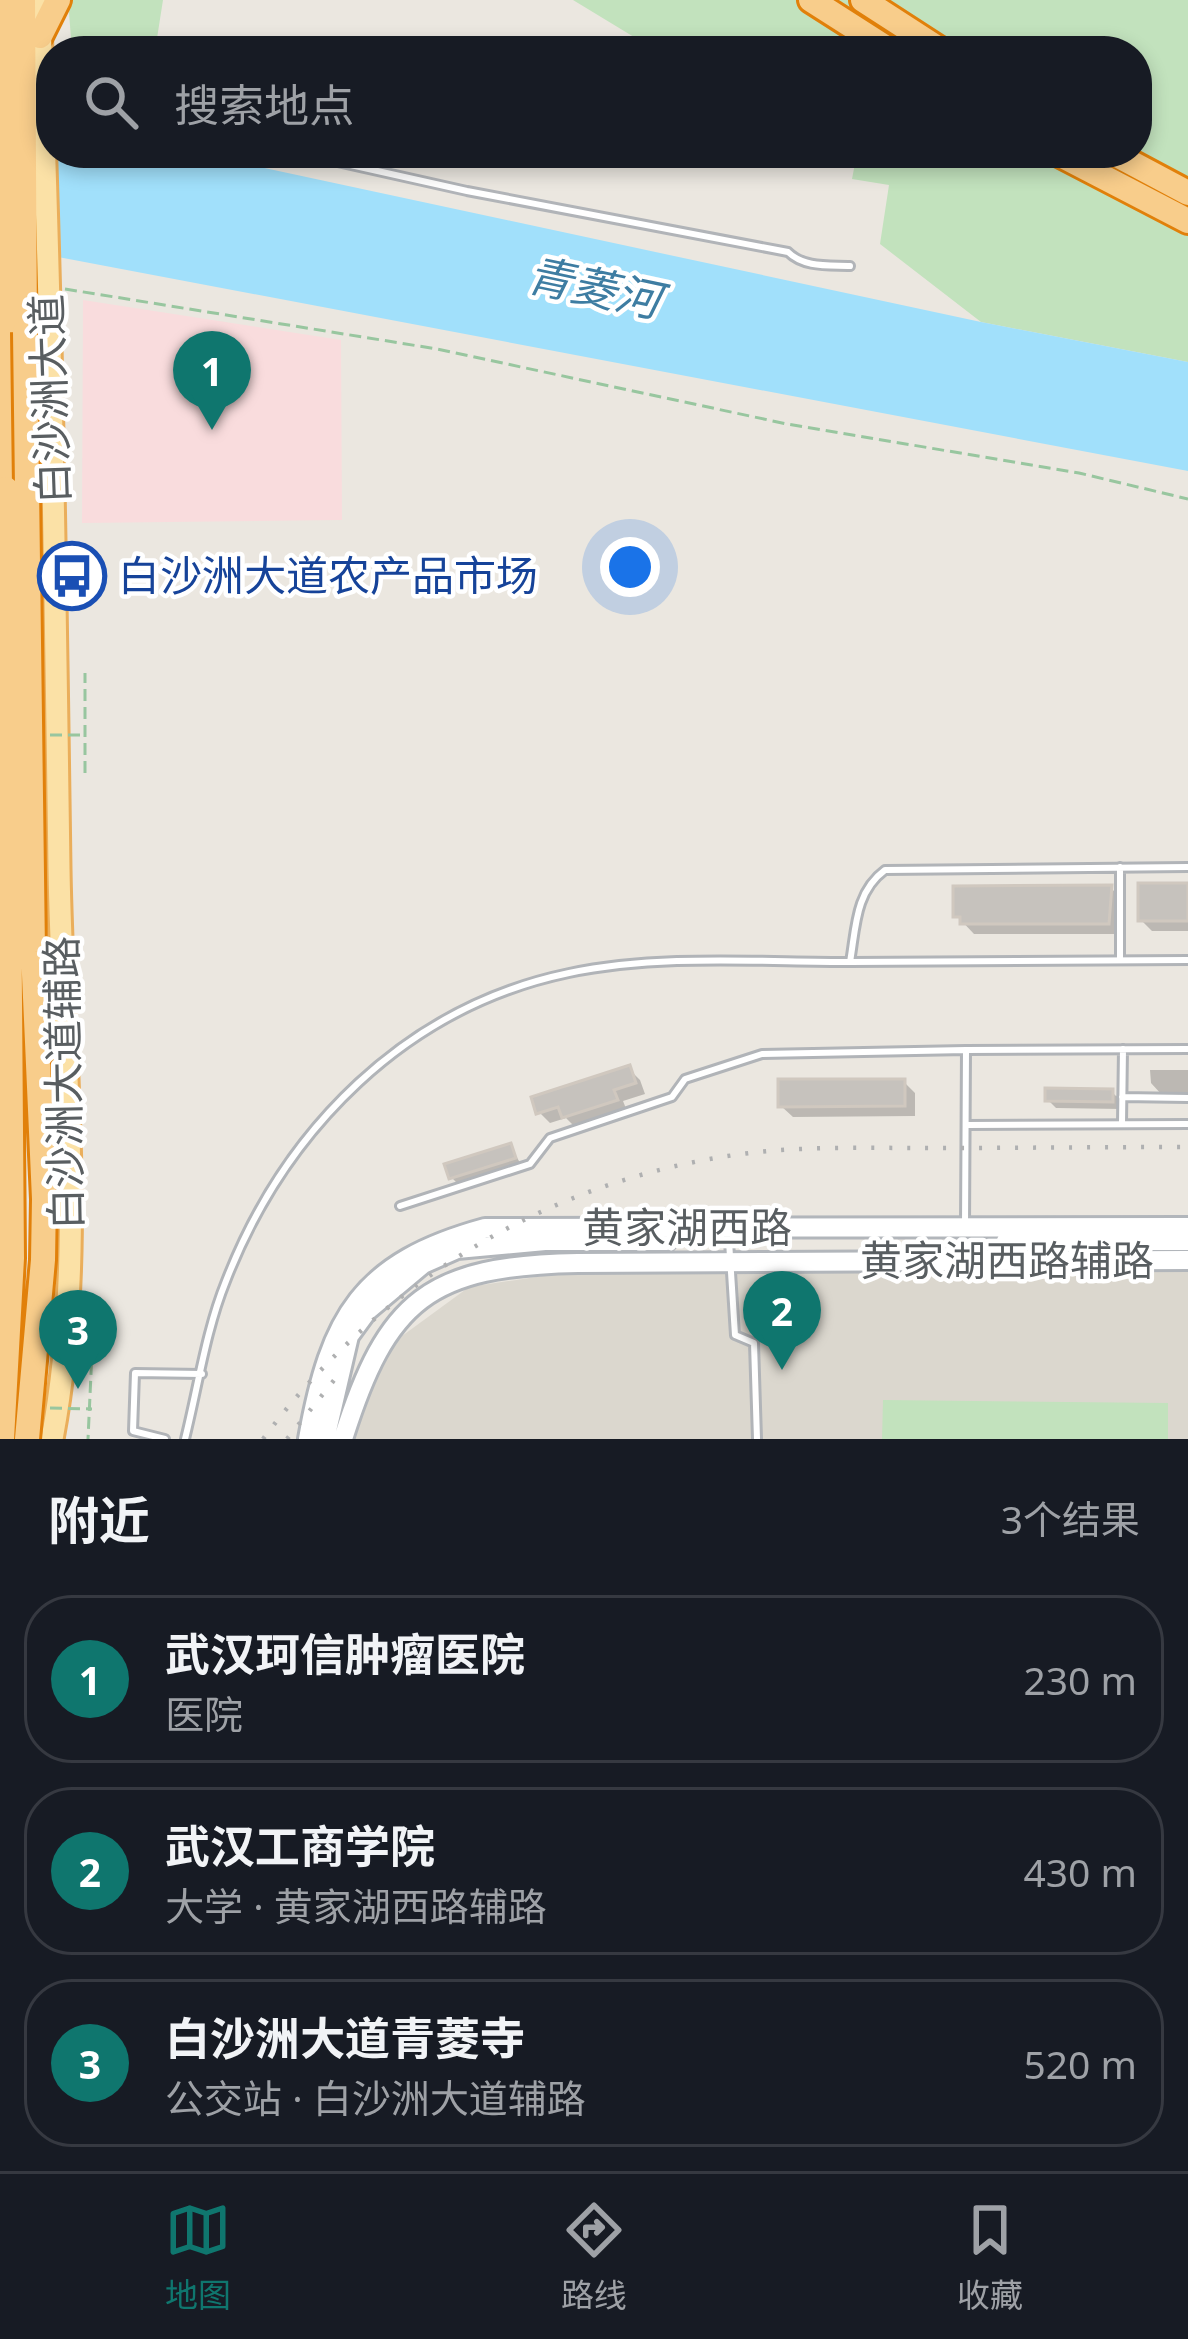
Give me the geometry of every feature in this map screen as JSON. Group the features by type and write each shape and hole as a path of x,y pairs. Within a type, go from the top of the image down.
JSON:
{"highway":[{"path":"2,0 12,1258 2,1439"},
{"path":"23,0 33,952 44,1199 27,1439"},
{"path":"40,36 58,0"},
{"path":"812,0 868,36"},
{"path":"862,0 918,36"},
{"path":"1086,168 1188,221"},
{"path":"1141,168 1188,193"},
{"path":"0,1235 11,951"},
{"path":"40,1439 53,1262 44,1199"}],"main road":[{"name":"白沙洲大道","path":"39,0 40,36"},
{"name":"白沙洲大道","path":"45,168 59,870"},
{"path":"0,511 54,511"},
{"name":"白沙洲大道辅路","path":"52,1439 63,1384 70,1213 59,870"},
{"name":"黄家湖西路","path":"308,1439 331,1342 362,1294 394,1264 437,1241 485,1228 1188,1227"},
{"name":"黄家湖西路","path":"325,1439 349,1336 368,1310 423,1264 457,1249 545,1241 1188,1241"},
{"name":"黄家湖西路辅路","path":"343,1439 363,1376 379,1344 412,1302 463,1279 529,1264 1188,1260"}],"lane":[{"path":"365,168 788,252 816,265 850,266"},
{"path":"850,962 860,900 870,881 884,870 1188,866"},
{"path":"1120,867 1120,961"},
{"path":"185,1439 223,1286 269,1189 294,1151 340,1096 387,1056 475,1005 569,973 657,963 1188,960"},
{"path":"965,1228 966,1049"},
{"path":"1122,1124 1123,1049"},
{"path":"400,1206 530,1164 550,1138 672,1097 685,1079 762,1054 1188,1049"},
{"path":"1122,1097 1188,1097"},
{"path":"966,1125 1188,1124"},
{"path":"729,1241 735,1334 754,1342 757,1439"},
{"path":"165,1439 133,1431 135,1373 202,1374"}],"path":[{"path":"45,280 436,350 787,424 1079,473 1188,499"},
{"path":"85,773 86,674"},
{"path":"88,1351 92,1409 88,1439"}],"shaded area":[{"path":"83,300 341,340 342,520 82,523"},
{"path":"1188,1271 1188,1439 344,1439 351,1405 402,1336 469,1287 569,1272"}],"green space":[{"path":"68,0 163,0 157,36 71,36"},
{"path":"573,0 1188,0 1188,362 981,322 880,244 889,185 852,179 854,168 1152,168 1152,36 632,36"},
{"path":"883,1400 1168,1403 1168,1439 882,1439"}],"water":[{"name":"青菱河","path":"43,168 265,168 1188,362 1188,471 0,246"}],"building":[{"path":"1138,883 1188,883 1188,921 1138,921"},
{"path":"1112,885 1109,924 960,924 960,917 953,917 953,886"},
{"path":"630,1065 636,1083 614,1090 618,1100 562,1118 558,1107 536,1114 531,1097"},
{"path":"778,1079 905,1079 905,1106 778,1107"},
{"path":"1045,1088 1113,1089 1113,1102 1045,1101"},
{"path":"511,1143 516,1158 449,1179 444,1164"}],"railway":[{"path":"263,1439 359,1332 414,1287 535,1214 601,1188 670,1167 787,1150 1188,1147"},
{"path":"287,1439 343,1369"}],"place":[{"name":"武汉珂信肿瘤医院","path":"212,430"},
{"name":"白沙洲大道农产品市场","path":"72,576"},
{"name":"武汉工商学院","path":"782,1370"},
{"name":"白沙洲大道青菱寺","path":"78,1389"}]}
